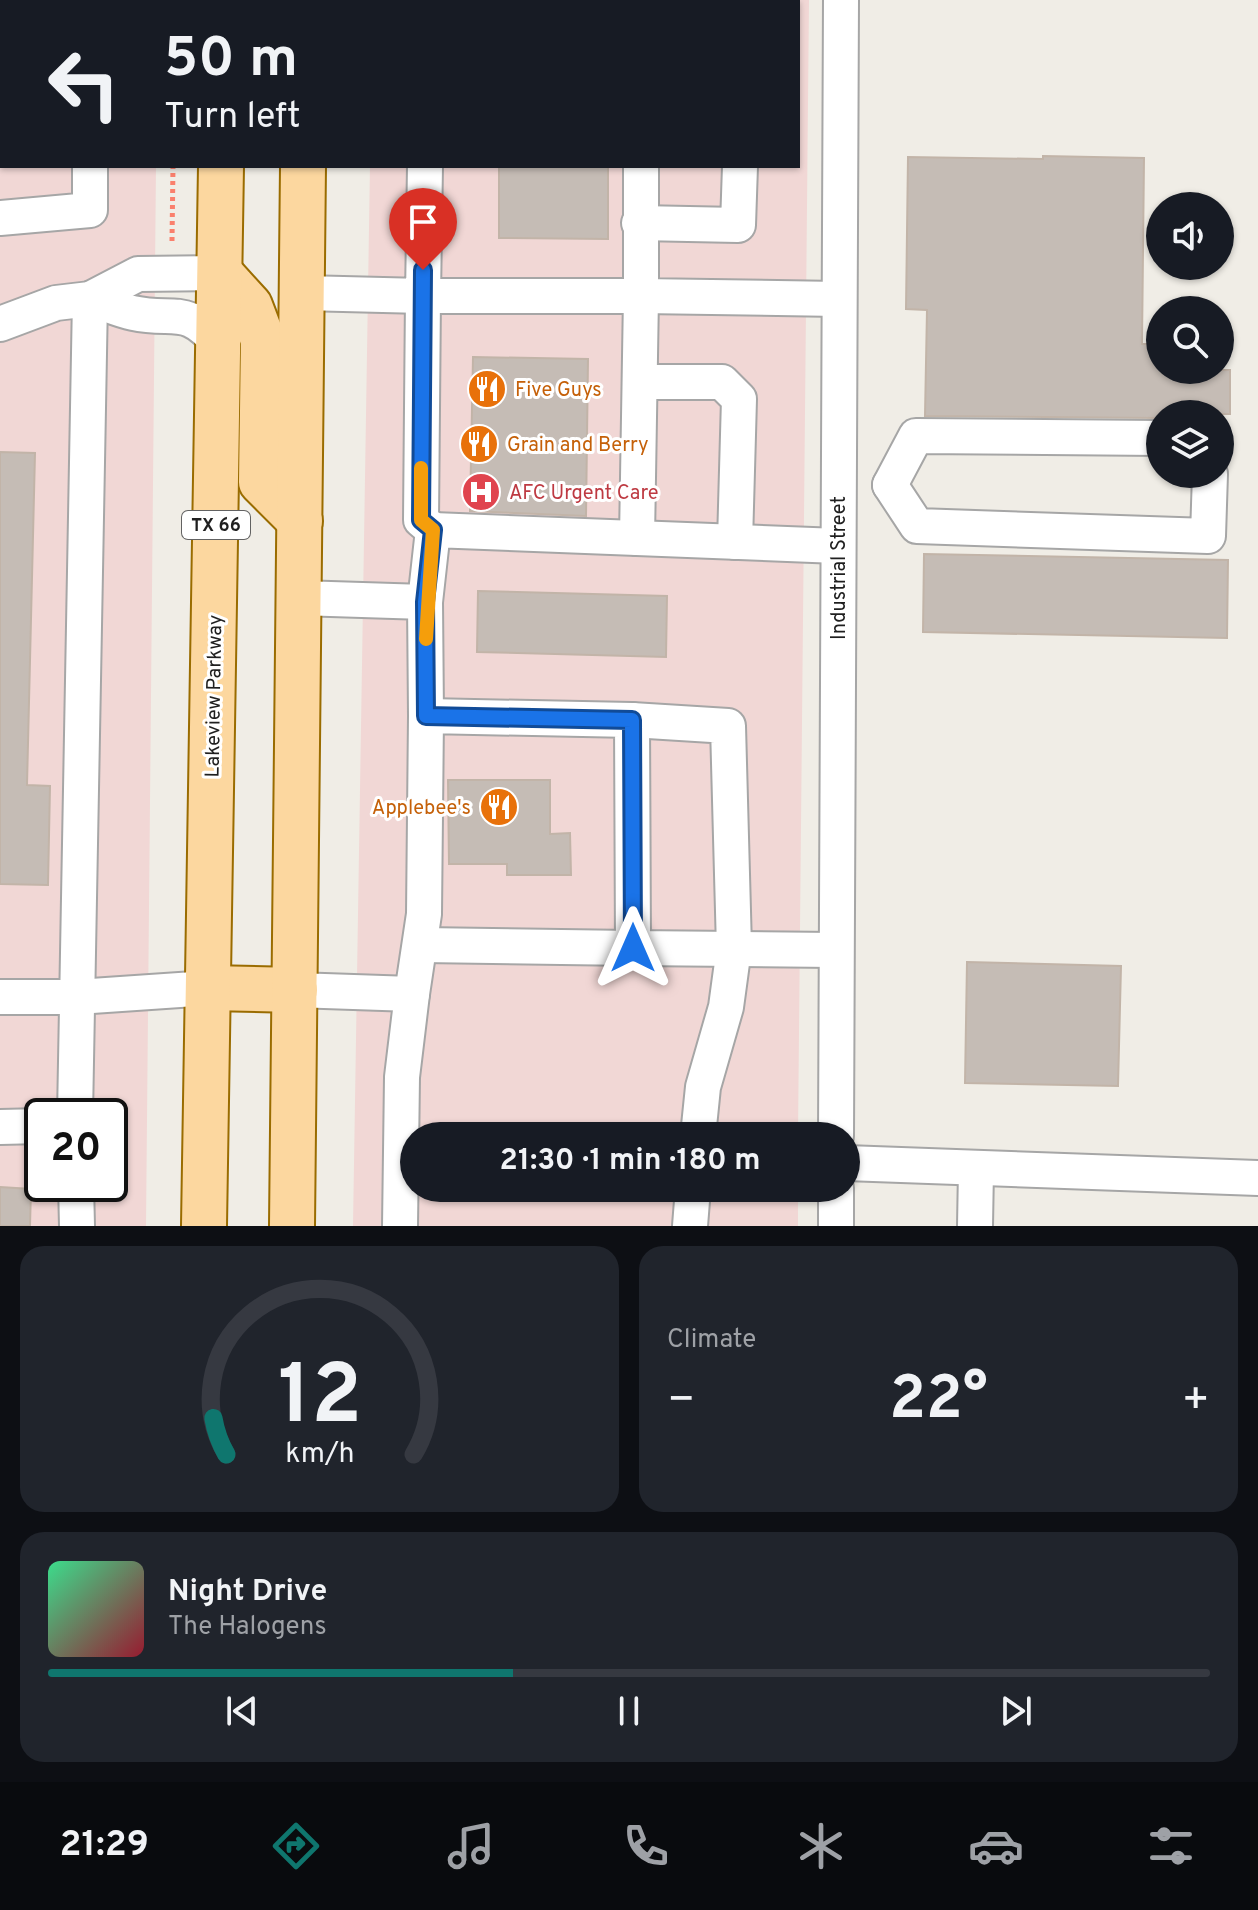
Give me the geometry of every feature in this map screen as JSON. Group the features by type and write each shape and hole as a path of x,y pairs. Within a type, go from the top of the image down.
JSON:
{"main road":[{"name":"Lakeview Parkway","path":"204,1226 221,168"},
{"path":"292,1226 303,168"},
{"path":"220,273 250,306 263,340 261,482 300,521"},
{"path":"209,988 295,990"}],"street":[{"name":"Industrial Street","path":"836,1122 841,0"},
{"path":"0,218 90,210 90,168"},
{"path":"425,168 421,520 433,530 838,546"},
{"path":"637,538 641,168"},
{"path":"639,223 738,225 740,168"},
{"path":"0,316 0,324 56,303 90,299 138,274 220,273"},
{"path":"303,293 839,299"},
{"path":"90,299 134,313 185,315 205,327 219,344"},
{"path":"75,1098 90,299"},
{"path":"640,382 722,382 739,399 735,542"},
{"path":"890,485 916,436 1146,438"},
{"path":"839,486 890,485"},
{"path":"890,485 917,526 1208,536 1210,488"},
{"path":"400,1226 402,1077 412,994 422,945 425,602 433,530"},
{"path":"299,598 425,602"},
{"path":"426,716 632,720 728,726 734,948 726,1007 703,1087 699,1122"},
{"path":"632,720 633,948"},
{"path":"422,945 835,950"},
{"path":"0,997 77,997 209,988"},
{"path":"295,990 412,994"},
{"path":"0,1127 24,1126"},
{"path":"860,1164 1258,1178"},
{"path":"975,1226 976,1169"},
{"path":"76,1202 77,1226"},
{"path":"690,1226 692,1202"},
{"path":"836,1202 836,1226"}],"path":[{"path":"172,251 173,168"}],"shaded area":[{"path":"800,0 809,0 798,1122 400,1122 400,1202 798,1202 798,1226 353,1226 370,168 800,168"},
{"path":"0,168 156,168 146,1226 0,1226"}],"building":[{"path":"1043,156 1144,158 1142,344 1146,344 1146,384 1230,384 1230,400 1146,400 1146,418 925,416 927,310 906,309 908,157 1043,159"},
{"path":"499,168 608,168 608,239 499,238"},
{"path":"473,357 588,359 586,516 470,511"},
{"path":"0,452 35,453 27,785 50,786 48,885 0,884"},
{"path":"924,554 1228,560 1227,638 923,632"},
{"path":"478,591 667,596 666,657 477,652"},
{"name":"Applebee's","path":"448,780 550,780 550,834 570,833 571,875 507,875 507,864 449,864"},
{"path":"967,962 1121,966 1118,1086 965,1083"},
{"path":"0,1187 24,1189 24,1202 31,1202 30,1226 0,1226"}],"slow traffic":[{"path":"421,468 421,520 433,530 425,602 426,639"}],"place":[{"name":"Five Guys","path":"487,389"},
{"name":"Grain and Berry","path":"479,444"},
{"name":"AFC Urgent Care","path":"481,492"},
{"name":"Applebee's","path":"499,807"}],"route":[{"path":"423,270 421,520 433,530 425,602 426,716 632,720 633,948"}]}
